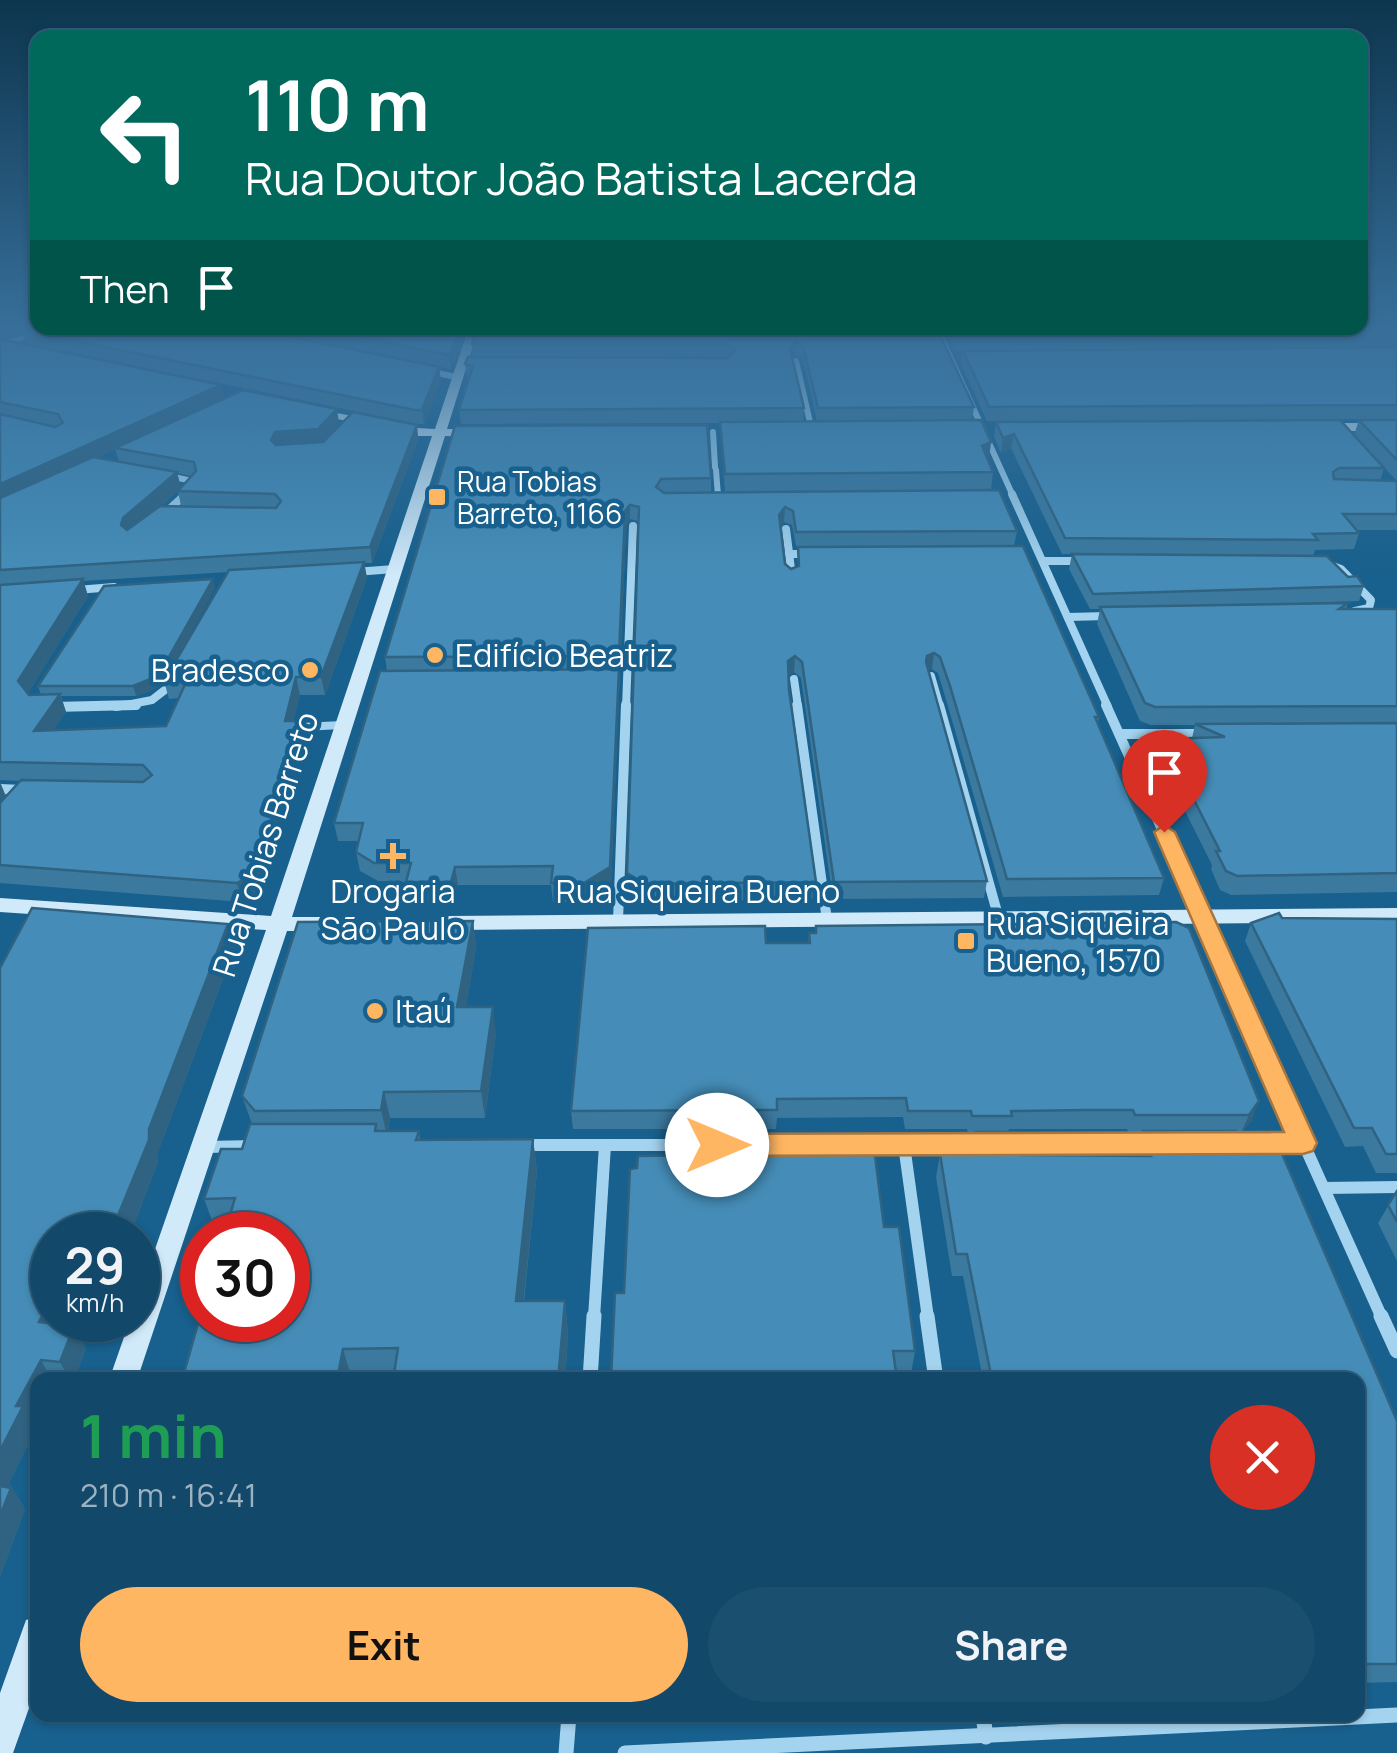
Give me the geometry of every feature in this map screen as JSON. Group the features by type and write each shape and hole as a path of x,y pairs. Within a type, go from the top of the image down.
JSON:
{"main road":[{"path":"305,412 347,425 439,433 502,433"},
{"name":"Rua Tobias Barreto","path":"126,1372 279,924 446,412"},
{"path":"1299,428 1397,427"},
{"path":"966,431 990,431"},
{"path":"694,432 733,432"},
{"path":"792,432 830,432"},
{"path":"0,906 279,924 345,924"},
{"name":"Rua Siqueira Bueno","path":"423,923 1397,915"},
{"path":"0,1743 30,1655"}],"street":[{"path":"807,412 812,432"},
{"path":"980,412 1013,496 1397,1351"},
{"path":"1338,427 1349,440"},
{"path":"713,432 718,500"},
{"path":"148,526 195,486 186,479 156,474"},
{"path":"994,497 1013,496"},
{"path":"700,500 738,500"},
{"path":"164,514 182,514"},
{"path":"618,922 633,526"},
{"path":"786,529 792,577"},
{"path":"1022,553 1100,562"},
{"path":"789,554 828,554"},
{"path":"1324,564 1341,569 1367,595 1371,605 1363,610 1341,612"},
{"path":"339,572 394,570"},
{"path":"65,591 99,592 120,587"},
{"path":"1068,617 1127,616"},
{"path":"39,705 137,703 158,698 183,666"},
{"path":"931,676 999,919"},
{"path":"608,679 627,678"},
{"path":"794,678 827,920"},
{"path":"358,681 378,681"},
{"path":"1120,734 1221,734"},
{"path":"0,789 40,790"},
{"path":"11,806 22,790"},
{"path":"1208,1144 1303,1143"},
{"path":"509,1146 1170,1144"},
{"path":"591,1372 605,1145"},
{"path":"904,1145 935,1372"},
{"path":"203,1147 280,1146"},
{"path":"1324,1188 1397,1187"},
{"path":"1365,1717 1397,1715"},
{"path":"566,1753 568,1722"},
{"path":"984,1722 986,1738"},
{"path":"625,1753 1272,1722"}],"lane":[{"path":"302,727 343,725"}],"building":[{"path":"47,412 161,412 0,484 0,414 55,427 63,423 58,414"},
{"path":"195,412 334,412 318,429 275,432 271,440 276,445 323,442 353,412 417,425 370,547 0,570 0,498 93,457 177,472 123,518 121,525 127,530 160,506 276,508 281,501 275,494 178,491 196,471 194,462 115,448"},
{"path":"981,420 991,442 982,446 993,472 725,474 720,422"},
{"path":"1340,420 1384,468 1339,468 1333,472 1334,479 1397,481 1397,514 1343,514 1359,533 1313,534 1318,540 1065,538 1014,434 1003,438 996,422"},
{"path":"1359,420 1397,420 1397,460"},
{"path":"707,425 711,478 661,479 656,487 664,493 999,490 1017,531 796,532 793,511 785,507 779,515 785,564 791,569 799,566 798,547 1023,546 1099,717 1095,717 1164,878 1007,879 950,686 940,657 934,653 927,656 926,662 987,881 834,882 802,662 795,656 788,661 789,690 816,882 645,884 627,873 639,507 630,505 625,511 619,656 385,657 455,426"},
{"path":"1072,554 1327,556 1348,577 1357,576 1364,586 1093,594"},
{"path":"364,562 321,677 296,677 285,721 305,721 252,875 237,883 0,865 0,803 21,780 143,782 152,775 143,765 0,762 0,585 83,579 18,681 29,695 60,694 34,731 166,726 187,680 164,681 229,570"},
{"path":"213,579 158,676 133,686 38,686 104,586"},
{"path":"1348,603 1339,609 1397,609 1397,706 1155,707 1145,703 1100,607"},
{"path":"619,669 610,867 584,883 551,883 553,866 455,867 451,882 406,882 411,863 374,863 356,852 363,823 334,823 380,671"},
{"path":"1397,723 1397,873 1237,876 1226,871 1216,851 1220,851 1163,739 1225,737 1195,724"},
{"path":"32,908 228,924 119,1212 30,1212 30,1342 68,1342 60,1362 41,1360 34,1372 30,1372 30,1380 16,1406 23,1406 0,1451 0,968"},
{"path":"1279,913 1282,918 1397,919 1397,1154 1386,1154 1372,1128 1354,1128 1251,923"},
{"path":"473,921 457,1007 493,1007 481,1091 384,1092 381,1110 255,1111 242,1096 298,922"},
{"path":"1176,922 1189,928 1259,1101 1249,1115 1135,1115 1133,1110 1086,1110 972,1116 971,1111 908,1111 906,1098 777,1099 777,1110 571,1111 588,928 765,926 766,943 810,943 809,933 816,933 816,926 1086,927 1084,923"},
{"path":"250,1124 376,1124 375,1131 419,1131 416,1140 533,1139 516,1301 565,1301 559,1372 394,1372 398,1348 343,1349 339,1372 184,1372 193,1342 310,1342 310,1212 231,1212 235,1198 204,1199 221,1149 242,1149"},
{"path":"1143,1131 1235,1131 1223,1146 1280,1149 1397,1421 1397,1664 1365,1664 1365,1372 990,1372 967,1254 956,1254 940,1154 980,1154 976,1132 1017,1132 1023,1155 1151,1156"},
{"path":"638,1156 875,1156 884,1227 899,1227 915,1351 893,1351 896,1372 611,1372 615,1293 624,1293 630,1169 637,1168"},
{"path":"1397,1191 1397,1222 1388,1205"},
{"path":"0,1486 11,1488 0,1516"}],"place":[{"name":"Rua Tobias Barreto, 1166","path":"437,497"},
{"name":"Edifício Beatriz","path":"435,655"},
{"name":"Bradesco","path":"310,670"},
{"name":"Drogaria São Paulo","path":"393,856"},
{"name":"Rua Siqueira Bueno, 1570","path":"966,941"},
{"name":"Itaú","path":"375,1011"}],"route":[{"path":"717,1145 1303,1143 1164,832"}]}
